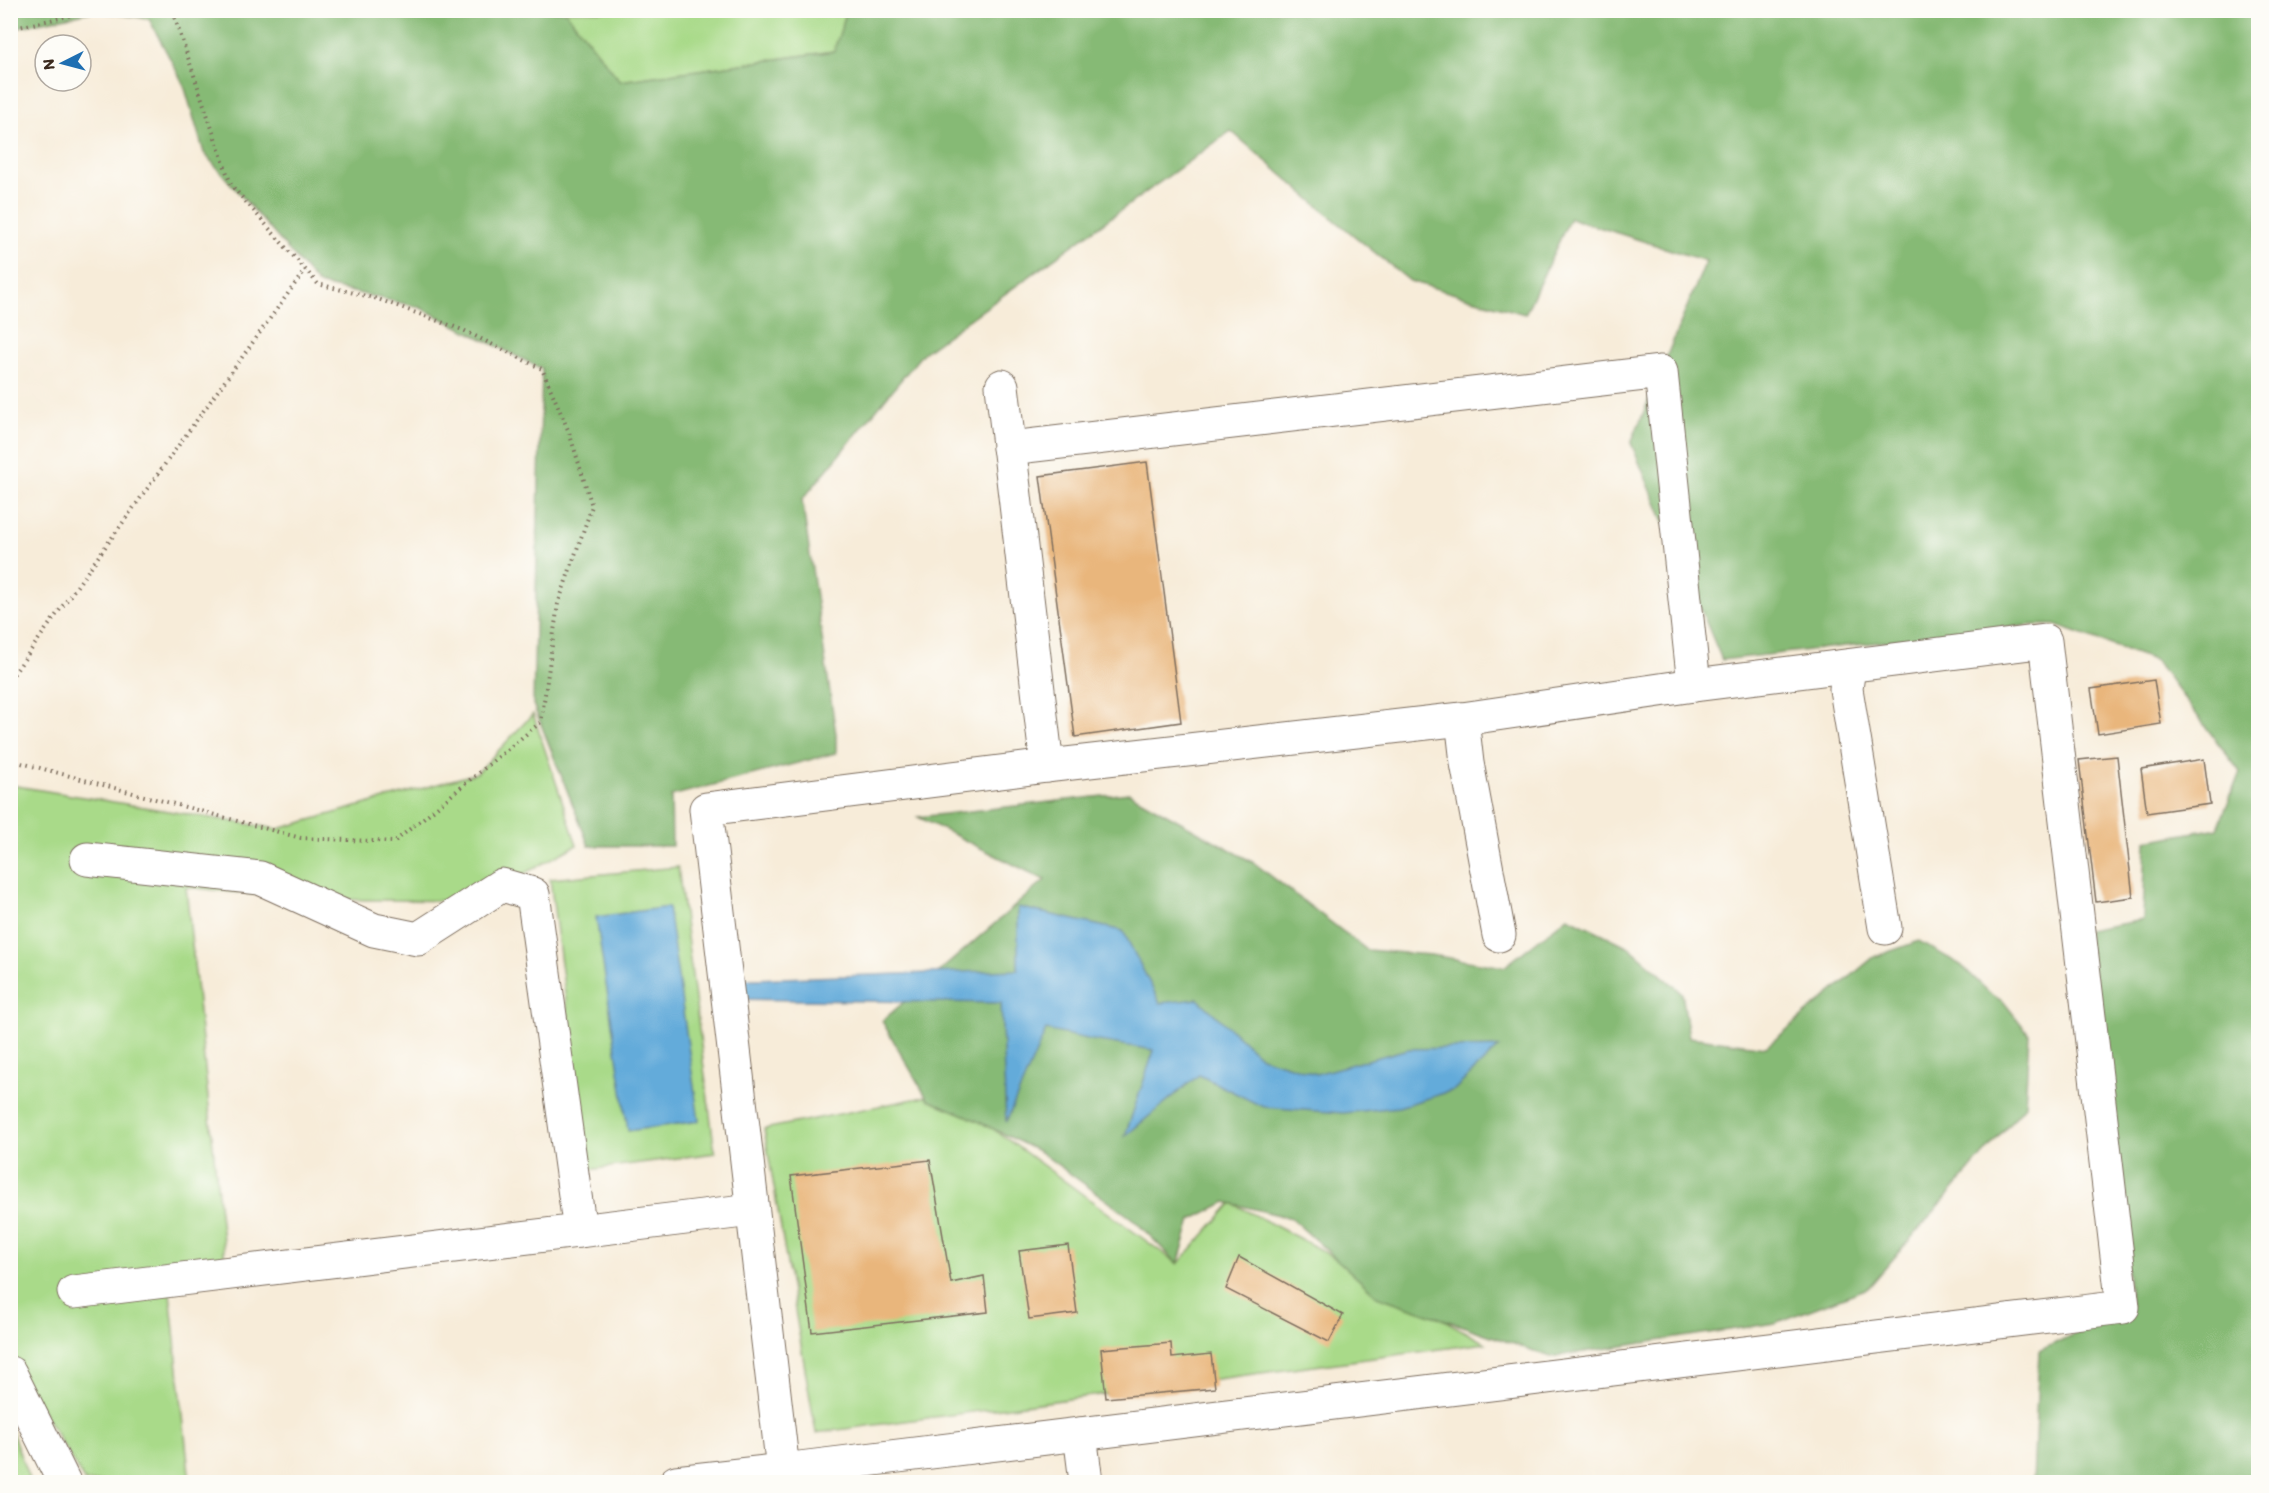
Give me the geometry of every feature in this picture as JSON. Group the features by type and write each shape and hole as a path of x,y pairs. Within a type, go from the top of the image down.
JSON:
{"street":[{"path":"1009,448 1661,372 1695,685"},
{"path":"1002,386 1047,766"},
{"path":"676,1482 784,1476 1080,1434 2123,1307 2045,641 1695,685 1462,719 1047,766 706,809 784,1476"},
{"path":"1848,666 1846,689 1885,927"},
{"path":"1462,719 1467,763 1499,935"},
{"path":"87,860 260,878 374,930 418,939 501,885 533,894 580,1231"},
{"path":"74,1292 752,1210"},
{"path":"10,1373 64,1482"},
{"path":"1080,1434 1086,1482"}],"path":[{"path":"10,29 95,10"},
{"path":"10,760 301,838 394,842 541,722 558,604 592,506 569,432 542,369 463,330 378,298 318,284 231,185 172,10"},
{"path":"10,679 305,270"}],"green space":[{"path":"11,10 95,10 95,11 11,29"},
{"path":"847,10 2258,11 2258,1482 2033,1482 2039,1351 2131,1306 2087,930 2143,920 2146,841 2218,828 2240,772 2156,661 2055,625 2032,625 1722,660 1631,443 1706,261 1570,218 1525,314 1410,281 1231,131 923,353 802,500 836,734 836,753 671,796 672,846 589,846 533,704 542,369 419,307 318,284 204,153 184,85 149,19 97,11 565,11 620,81 834,51"},
{"path":"565,11 847,11 834,51 620,81"},
{"path":"533,714 577,845 474,901 299,899 186,887 226,1270 170,1293 190,1482 85,1482 11,1358 10,785 278,829 477,773"},
{"path":"1129,793 1254,863 1367,950 1431,955 1504,967 1568,917 1629,947 1682,993 1689,1037 1766,1047 1874,957 1919,941 1961,965 1993,996 2003,1001 2029,1034 2025,1106 1868,1288 1775,1323 1551,1357 1377,1296 1291,1218 1226,1202 1191,1220 1178,1264 1134,1220 1040,1152 967,1116 928,1100 882,1021 1045,880 918,817"},
{"path":"678,867 715,1153 588,1170 550,879"},
{"path":"944,1093 1178,1264 1232,1203 1310,1244 1485,1343 816,1433 764,1129"},
{"path":"11,1429 30,1482 11,1482"}],"water":[{"path":"668,907 699,1121 628,1131 596,917"},
{"path":"1018,907 1123,931 1160,1003 1198,999 1261,1057 1316,1074 1408,1049 1499,1047 1454,1090 1399,1107 1343,1113 1263,1107 1199,1075 1125,1136 1154,1050 1046,1030 1006,1122 1001,1003 728,999 726,980 1018,970"}],"building":[{"path":"1147,462 1181,722 1075,737 1040,476"},
{"path":"2154,680 2161,724 2098,734 2091,689"},
{"path":"2117,756 2133,897 2096,902 2079,760"},
{"path":"2204,759 2210,804 2147,813 2141,769"},
{"path":"930,1160 951,1283 984,1276 988,1312 812,1332 791,1176"},
{"path":"1068,1245 1077,1313 1029,1319 1019,1251"},
{"path":"1239,1257 1343,1315 1329,1342 1226,1289"},
{"path":"1171,1343 1172,1358 1211,1354 1215,1388 1106,1398 1101,1349"}]}
